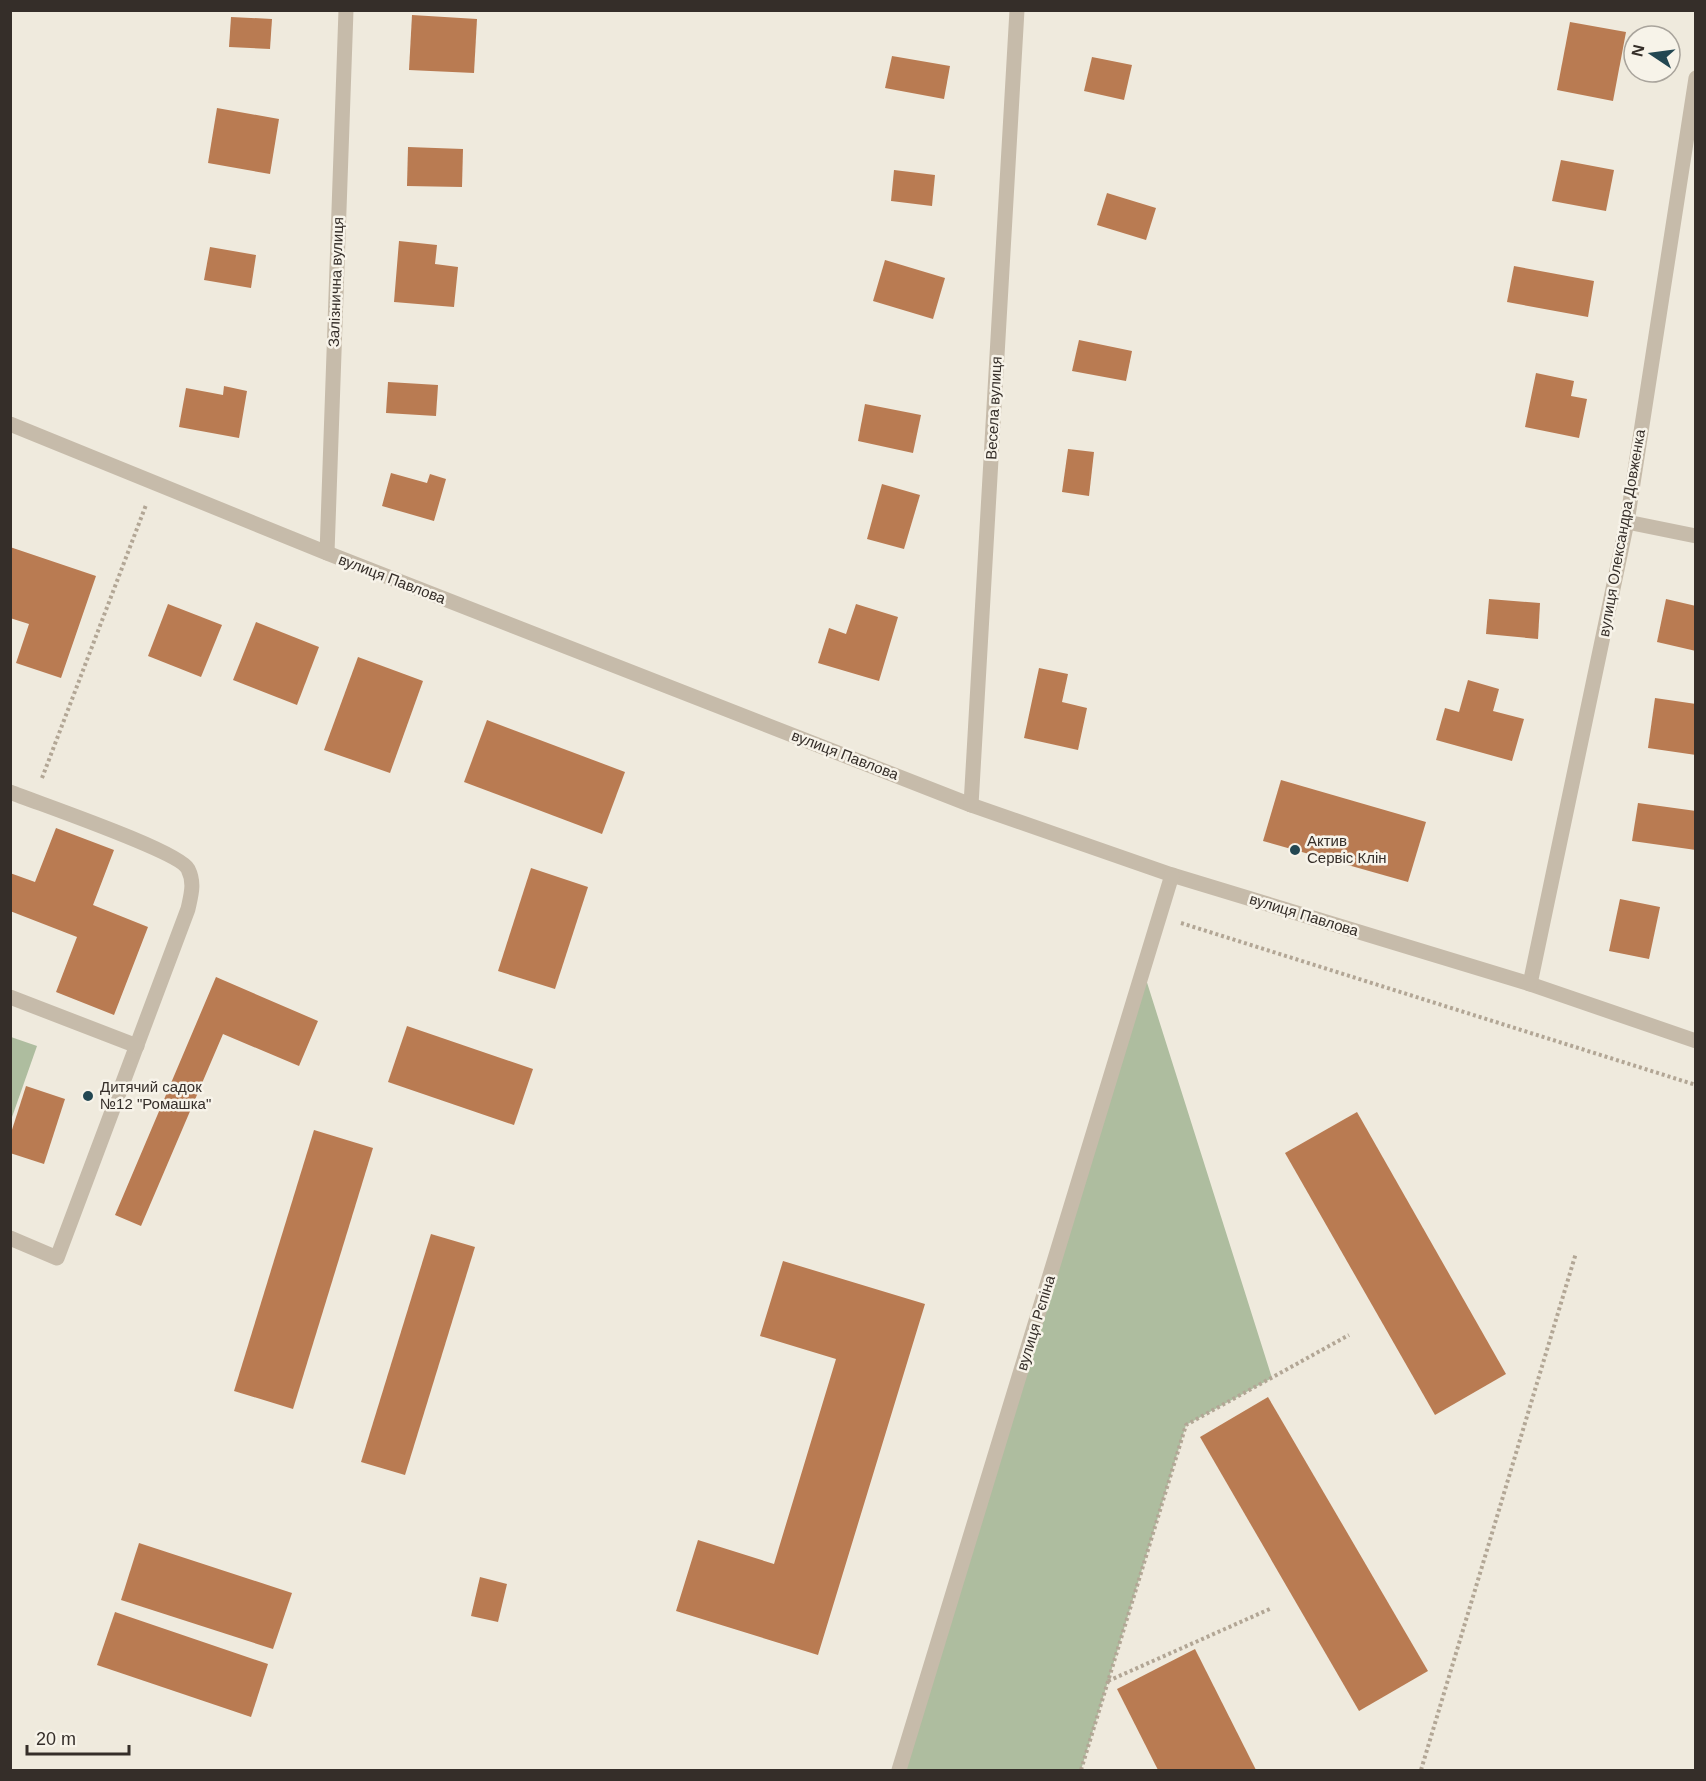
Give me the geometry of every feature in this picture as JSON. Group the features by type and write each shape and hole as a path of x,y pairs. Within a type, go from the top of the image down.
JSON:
{"street":[{"name":"Залізнична вулиця","path":"327,553 346,10"},
{"name":"Весела вулиця","path":"970,804 1017,10"},
{"name":"вулиця Олександра Довженка","path":"1530,984 1627,522 1695,78"},
{"name":"вулиця Павлова","path":"10,424 327,553 970,804 1172,875 1530,984 1695,1041"},
{"path":"1627,522 1695,536"},
{"path":"10,792 161,850 187,867 193,885 188,909 57,1258 10,1238"},
{"name":"вулиця Рєпіна","path":"899,1770 1172,875"},
{"path":"10,997 136,1046"}],"path":[{"path":"33,801 154,482"},
{"path":"1160,917 1695,1085"},
{"path":"1421,1770 1576,1253"},
{"path":"1081,1770 1186,1425 1349,1335"},
{"path":"1108,1681 1272,1608"}],"green space":[{"path":"1144,973 1272,1378 1186,1425 1081,1770 899,1770"},
{"path":"10,1037 37,1046 11,1120"}],"building":[{"path":"412,15 477,19 474,73 409,70"},
{"path":"231,17 272,19 270,49 229,47"},
{"path":"1570,22 1622,31 1622,53 1613,101 1557,90"},
{"path":"892,56 950,66 944,99 885,88"},
{"path":"1092,57 1132,65 1124,100 1084,91"},
{"path":"217,108 279,119 270,174 208,163"},
{"path":"408,147 463,149 462,187 407,186"},
{"path":"1561,160 1614,170 1606,211 1552,201"},
{"path":"894,170 935,175 932,206 891,201"},
{"path":"1107,193 1156,208 1146,240 1097,225"},
{"path":"399,241 437,245 435,264 458,267 454,307 394,302"},
{"path":"210,247 256,255 251,288 204,280"},
{"path":"885,260 945,278 933,319 873,301"},
{"path":"1514,266 1594,281 1588,317 1507,302"},
{"path":"1079,340 1132,351 1126,381 1072,371"},
{"path":"1536,373 1574,381 1571,396 1587,399 1579,438 1525,427"},
{"path":"388,382 438,385 436,416 386,413"},
{"path":"224,386 247,391 239,438 179,427 186,388 223,395"},
{"path":"865,404 921,415 913,453 858,441"},
{"path":"1068,449 1094,452 1089,496 1062,492"},
{"path":"391,473 427,483 430,474 446,479 434,521 382,506"},
{"path":"882,484 920,495 904,549 867,539"},
{"path":"10,547 96,576 61,678 16,663 29,624 10,618"},
{"path":"1489,599 1540,603 1538,639 1486,634"},
{"path":"1666,599 1696,606 1696,651 1657,642"},
{"path":"168,604 222,625 201,677 148,656"},
{"path":"856,604 898,617 879,681 818,663 829,628 846,634"},
{"path":"256,622 319,647 297,705 233,680"},
{"path":"358,657 423,681 390,773 324,750"},
{"path":"1039,668 1068,674 1062,702 1087,708 1078,750 1024,738"},
{"path":"1468,680 1499,689 1493,711 1524,719 1512,761 1436,740 1445,708 1459,712"},
{"path":"1655,698 1696,704 1696,755 1648,748"},
{"path":"487,720 625,772 602,834 464,782"},
{"path":"1281,780 1426,822 1408,882 1263,841"},
{"path":"1638,803 1696,811 1696,850 1632,841"},
{"path":"56,828 114,850 93,905 148,927 114,1015 56,992 77,937 10,911 10,873 35,882"},
{"path":"531,868 588,887 555,989 498,971"},
{"path":"1620,899 1660,907 1649,959 1609,951"},
{"path":"216,977 318,1021 299,1066 223,1034 141,1226 115,1215"},
{"path":"407,1026 533,1069 514,1125 388,1082"},
{"path":"26,1086 65,1099 44,1164 10,1153 10,1136"},
{"path":"1357,1112 1506,1374 1435,1415 1285,1153"},
{"path":"314,1130 373,1148 293,1409 234,1391"},
{"path":"431,1234 475,1247 405,1475 361,1462"},
{"path":"783,1261 925,1304 818,1655 676,1611 698,1540 774,1564 836,1359 760,1336"},
{"path":"1268,1397 1428,1671 1359,1711 1200,1437"},
{"path":"139,1543 292,1593 273,1649 121,1600"},
{"path":"480,1577 507,1584 498,1622 471,1616"},
{"path":"115,1612 268,1664 251,1717 97,1665"},
{"path":"1195,1649 1256,1770 1158,1770 1117,1689"}],"place":[{"name":"Актив Сервiс Клiн","path":"1295,850"},
{"name":"Дитячий садок №12 \"Ромашка\"","path":"88,1096"}]}
